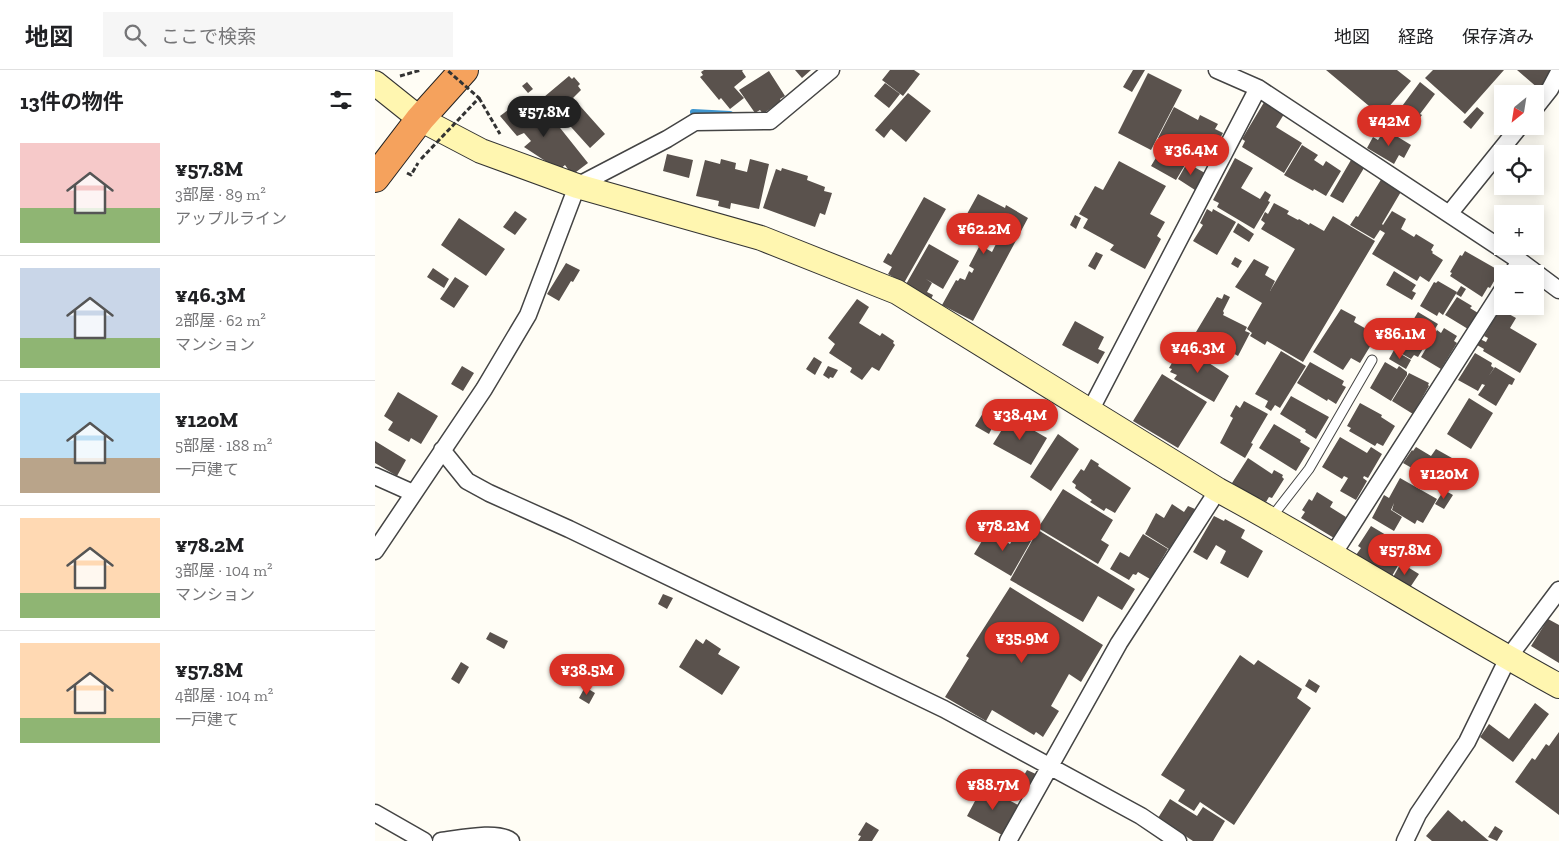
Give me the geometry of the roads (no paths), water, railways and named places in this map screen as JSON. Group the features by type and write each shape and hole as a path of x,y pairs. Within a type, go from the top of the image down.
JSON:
{"highway":[{"path":"375,178 421,119 464,70"}],"street":[{"path":"375,551 484,389 527,315 577,186 667,139 695,122 770,121 831,70"},
{"path":"1217,70 1258,88 1449,214 1513,265"},
{"path":"1544,97 1559,72"},
{"path":"375,83 397,103 421,119 481,151 577,186 761,238 897,292 1218,490 1271,518 1332,556 1559,686"},
{"path":"1090,411 1258,88"},
{"path":"1449,214 1513,135"},
{"path":"1544,282 1559,290"},
{"path":"1332,556 1494,303"},
{"path":"442,450 467,481 489,493 569,528 926,701 1051,766 1141,816 1178,841"},
{"path":"375,476 413,493"},
{"path":"1008,841 1119,643 1218,490"},
{"path":"1405,841 1418,814 1467,742 1508,658 1559,590"},
{"path":"375,813 424,841"},
{"path":"441,841 492,836 507,837 511,841"}],"lane":[{"path":"1271,518 1309,469 1372,360"}],"waterway":[{"path":"693,112 730,114"}]}
